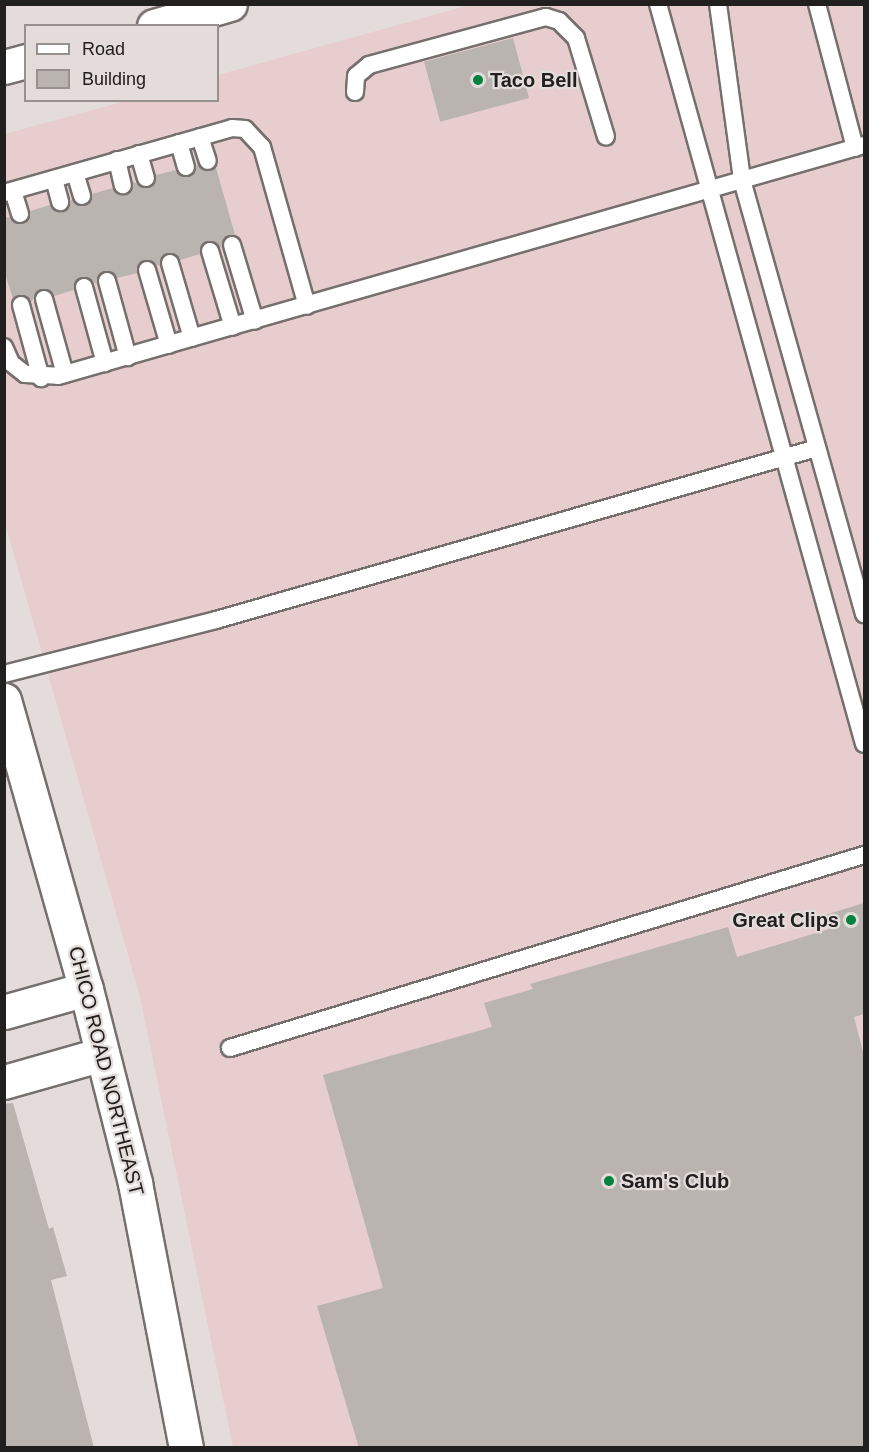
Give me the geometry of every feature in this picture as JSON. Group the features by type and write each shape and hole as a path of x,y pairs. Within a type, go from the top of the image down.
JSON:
{"street":[{"path":"161,24 230,4"},
{"path":"4,67 24,62"},
{"name":"CHICO ROAD NORTHEAST","path":"4,700 86,989 135,1183 186,1448"},
{"path":"4,1012 86,989"},
{"path":"4,1082 102,1054"}],"lane":[{"path":"658,4 864,744"},
{"path":"718,4 742,180 864,614"},
{"path":"6,351 17,369 41,378 65,374 709,192 742,180 860,146 817,4"},
{"path":"355,92 356,76 369,65 546,16 559,21 576,38 606,136"},
{"path":"20,214 9,192 117,160 239,128 255,136 262,147 307,306"},
{"path":"200,137 208,161"},
{"path":"179,143 186,166"},
{"path":"140,154 146,178"},
{"path":"117,160 123,184"},
{"path":"75,173 82,196"},
{"path":"54,179 60,202"},
{"path":"232,245 255,321"},
{"path":"210,251 233,327"},
{"path":"170,263 192,338"},
{"path":"147,270 169,345"},
{"path":"107,281 128,357"},
{"path":"84,287 105,363"},
{"path":"44,299 65,374"},
{"path":"21,305 41,378"},
{"path":"4,674 216,620 818,448"},
{"path":"230,1048 864,855"}],"shaded area":[{"path":"470,5 864,5 864,1447 233,1447 140,997 5,523 5,134 122,102 219,102 219,75"}],"building":[{"name":"Taco Bell","path":"513,38 529,98 440,122 424,62"},
{"path":"198,163 205,171 216,168 235,235 225,237 222,248 208,241 202,244 200,254 180,260 168,253 162,256 160,266 145,260 137,273 117,278 105,271 99,274 97,284 82,277 76,280 74,290 54,296 41,289 31,302 23,295 13,299 4,270 4,218 10,217 22,224 28,221 30,211 50,205 63,212 72,199 84,206 92,194 113,188 119,195 126,195 133,182 148,188 154,185 156,175 176,170 183,177 189,177"},
{"name":"Sam's Club","path":"864,903 864,1014 854,1017 864,1056 864,1448 359,1448 317,1306 383,1288 323,1075 492,1027 484,1003 533,989 530,984 728,927 737,957 829,929 825,915"},
{"path":"13,1103 49,1229 53,1227 67,1276 51,1280 94,1448 4,1448 4,1104"}],"place":[{"name":"Taco Bell","path":"478,80"},
{"name":"Great Clips","path":"851,920"},
{"name":"Sam's Club","path":"609,1181"}]}
